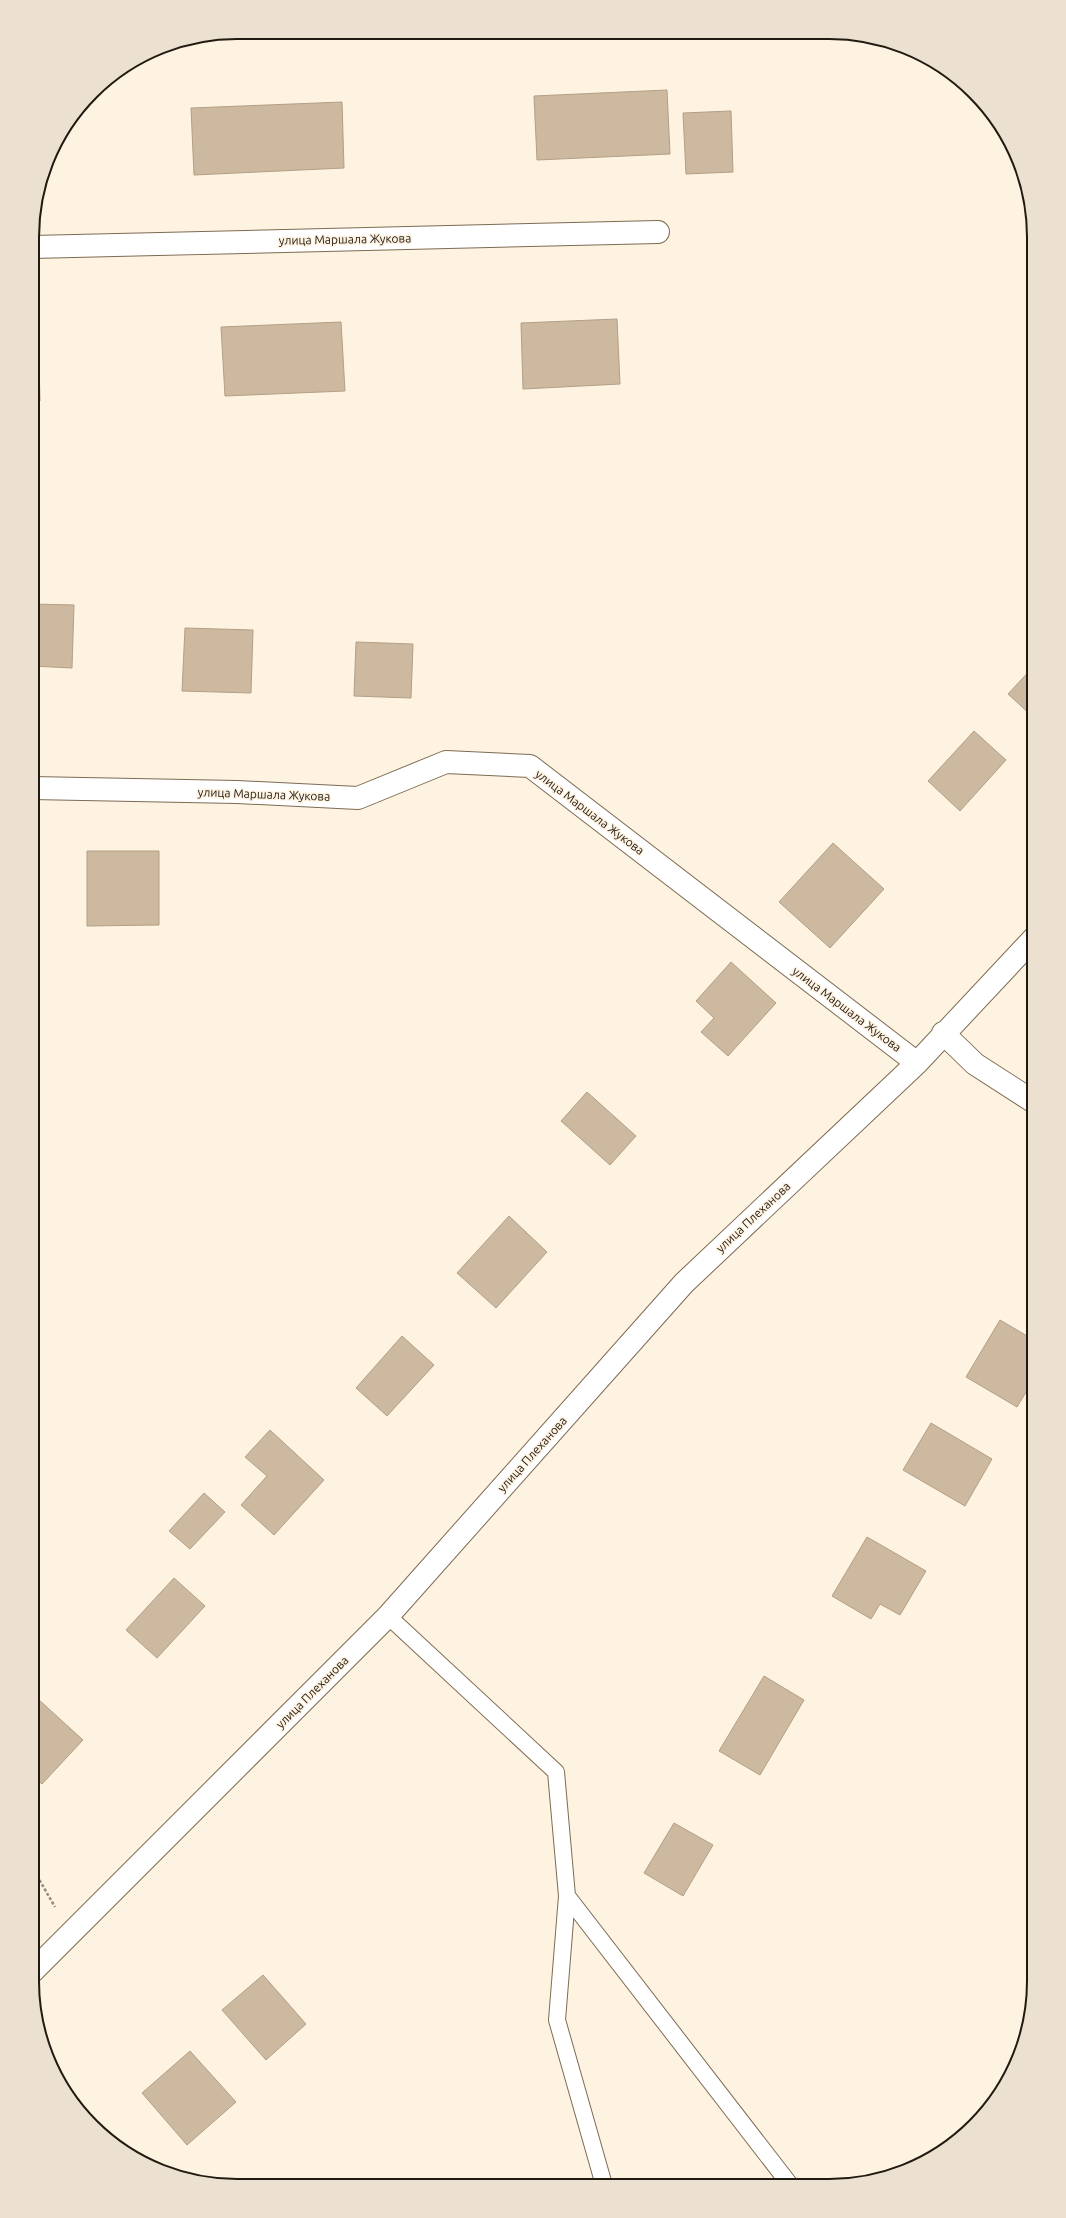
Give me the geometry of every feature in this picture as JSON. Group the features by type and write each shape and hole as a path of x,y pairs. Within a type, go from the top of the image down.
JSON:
{"street":[{"name":"улица Маршала Жукова","path":"39,247 658,232"},
{"name":"улица Маршала Жукова","path":"39,788 237,792 358,798 446,762 530,766 917,1063"},
{"name":"улица Плеханова","path":"39,1965 388,1616 684,1283 917,1063 943,1033 1027,945"},
{"path":"943,1033 975,1064 1027,1097"}],"lane":[{"path":"388,1616 556,1772 567,1896 557,2020 602,2179"},
{"path":"567,1896 786,2179"}],"path":[{"path":"39,1879 71,1933"}],"building":[{"path":"667,90 670,154 537,160 534,96"},
{"path":"342,102 344,168 194,175 191,108"},
{"path":"731,111 733,172 686,174 683,113"},
{"path":"617,319 620,384 523,389 521,323"},
{"path":"341,322 345,391 225,396 221,327"},
{"path":"39,364 40,401 39,401"},
{"path":"39,604 74,605 72,668 39,666"},
{"path":"185,628 253,630 251,693 182,691"},
{"path":"356,642 413,644 411,698 354,696"},
{"path":"1027,674 1027,712 1008,694"},
{"path":"974,731 1006,760 960,811 928,781"},
{"path":"833,843 884,889 830,948 779,902"},
{"path":"87,851 159,851 159,925 87,926"},
{"path":"731,962 776,1003 728,1056 701,1032 714,1018 696,1001"},
{"path":"587,1092 636,1136 610,1165 561,1121"},
{"path":"509,1216 547,1252 496,1308 457,1273"},
{"path":"1000,1320 1027,1336 1027,1391 1017,1407 966,1377"},
{"path":"402,1336 434,1365 387,1416 356,1388"},
{"path":"931,1423 992,1459 965,1506 903,1470"},
{"path":"270,1430 324,1480 274,1535 241,1505 267,1476 245,1457"},
{"path":"204,1493 225,1512 190,1549 169,1531"},
{"path":"867,1537 926,1571 900,1615 880,1604 871,1619 832,1596"},
{"path":"174,1578 205,1606 157,1658 126,1630"},
{"path":"764,1676 804,1700 760,1775 719,1751"},
{"path":"39,1700 83,1740 42,1784 39,1781"},
{"path":"674,1823 713,1845 683,1896 644,1873"},
{"path":"263,1975 306,2024 266,2060 222,2010"},
{"path":"190,2051 236,2102 187,2145 142,2093"}]}
